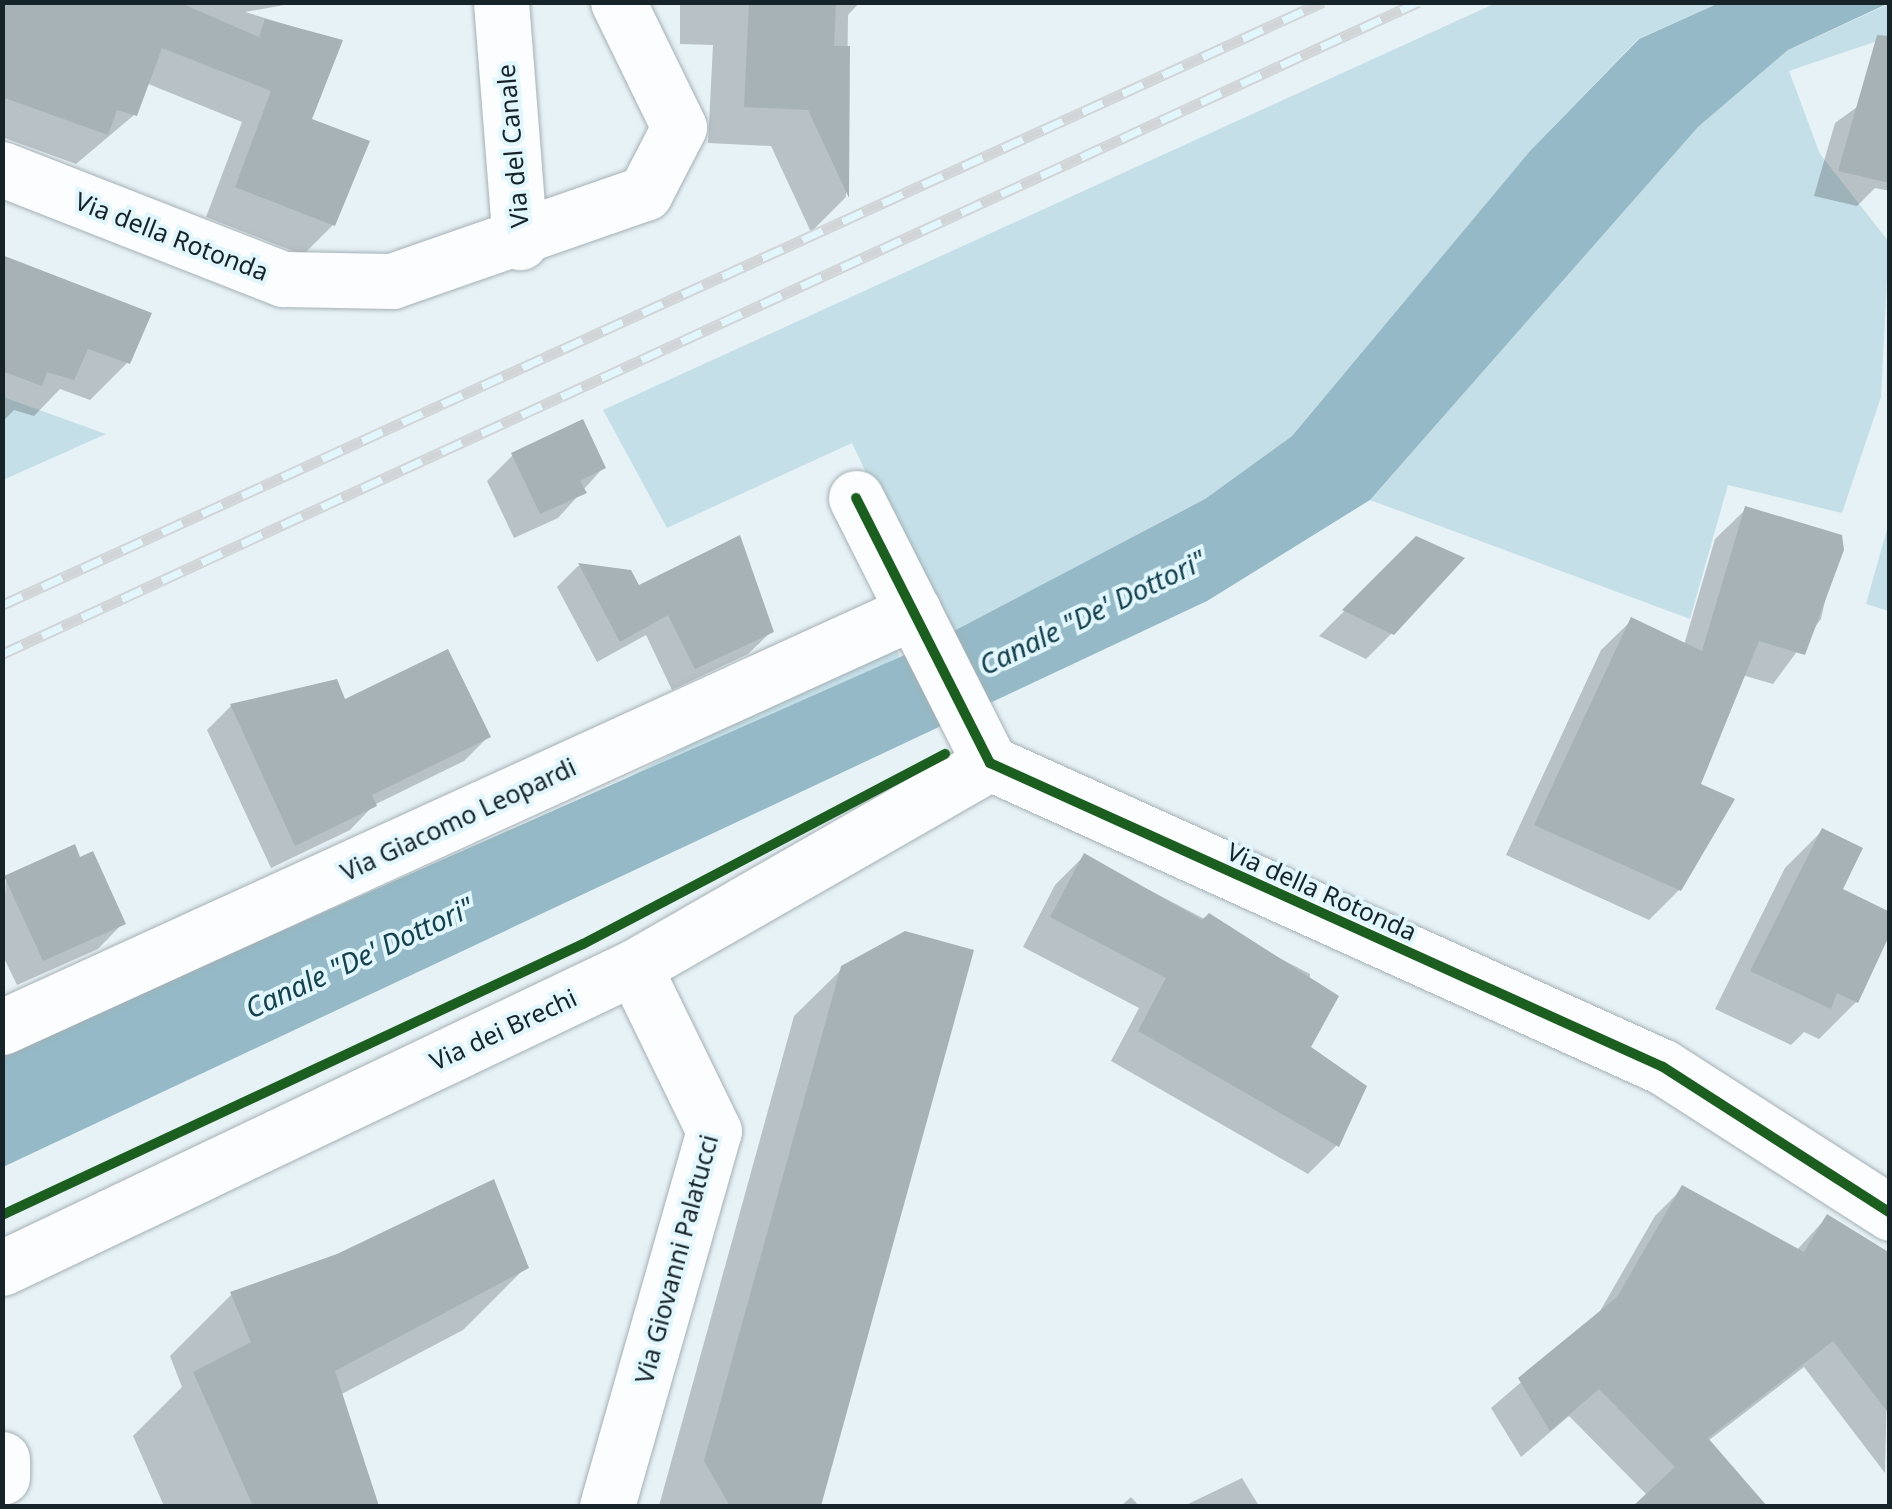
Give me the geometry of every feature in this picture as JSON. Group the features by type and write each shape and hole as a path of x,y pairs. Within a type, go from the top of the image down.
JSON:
{"street":[{"name":"Via del Canale","path":"501,2 520,242 645,193 679,127 618,2"},
{"name":"Via della Rotonda","path":"2,169 282,279 392,282 520,242"},
{"path":"856,498 990,764"},
{"name":"Via Giacomo Leopardi","path":"2,1026 920,628"},
{"name":"Via della Rotonda","path":"990,764 1662,1067 1890,1213"},
{"name":"Via dei Brechi","path":"2,1268 634,967 990,764"},
{"name":"Via Giovanni Palatucci","path":"607,1506 714,1131 634,967"},
{"path":"2,1459 2,1477"}],"shaded area":[{"path":"1496,3 1719,3 1638,39 1530,151 1292,436 1205,499 944,636 852,443 667,528 603,410"},
{"path":"1889,4 1889,37 1789,71 1820,154 1889,242 1881,397 1842,513 1728,485 1690,619 1370,500 1698,127 1788,50"},
{"path":"3,397 106,434 3,480"},
{"path":"1889,522 1889,611 1866,604"},
{"path":"890,638 900,657 43,1112 33,1094"}],"water":[{"name":"Canale \"De' Dottori\"","path":"1719,3 1889,3 1788,50 1698,127 1370,500 1207,601 3,1167 2,1055 927,645 1205,499 1292,436 1530,151 1639,39"}],"building":[{"path":"2,2 178,2 259,37 265,19 343,40 312,119 370,141 335,226 235,187 271,91 162,48 137,116 117,110 108,135 2,97"},
{"path":"749,2 836,2 834,46 850,46 849,198 808,110 744,107"},
{"path":"1877,35 1890,36 1890,183 1838,171"},
{"path":"2,255 152,313 130,364 88,349 74,380 47,372 42,386 2,371"},
{"path":"583,419 606,468 580,481 587,493 540,514 511,453"},
{"path":"1745,506 1842,535 1844,550 1805,655 1759,641 1701,784 1735,799 1681,891 1534,825 1631,617 1702,651"},
{"path":"740,535 774,632 695,669 668,615 620,642 578,563 631,570 639,585"},
{"path":"1416,536 1465,558 1394,635 1342,610"},
{"path":"448,649 491,737 372,795 377,806 295,846 230,704 337,679 345,699"},
{"path":"1822,828 1863,848 1843,889 1890,912 1890,934 1858,1003 1837,993 1831,1009 1750,971"},
{"path":"75,844 80,857 93,851 126,924 43,961 4,876"},
{"path":"1084,853 1202,920 1209,913 1339,996 1311,1047 1367,1086 1339,1147 1138,1031 1166,978 1050,917"},
{"path":"905,931 974,950 821,1506 730,1506 704,1461 841,966"},
{"path":"494,1179 529,1268 335,1371 379,1506 253,1506 193,1372 251,1342 230,1292 337,1254"},
{"path":"1682,1185 1804,1252 1827,1214 1890,1253 1890,1415 1833,1341 1708,1438 1767,1506 1633,1506 1675,1467 1599,1389 1550,1431 1518,1378 1617,1297"}],"railway":[{"path":"2,605 1323,2"},
{"path":"2,654 1418,2"}],"cycle path":[{"path":"856,498 990,763 1663,1067 1890,1213"},
{"path":"2,1215 583,944 945,754"}]}
